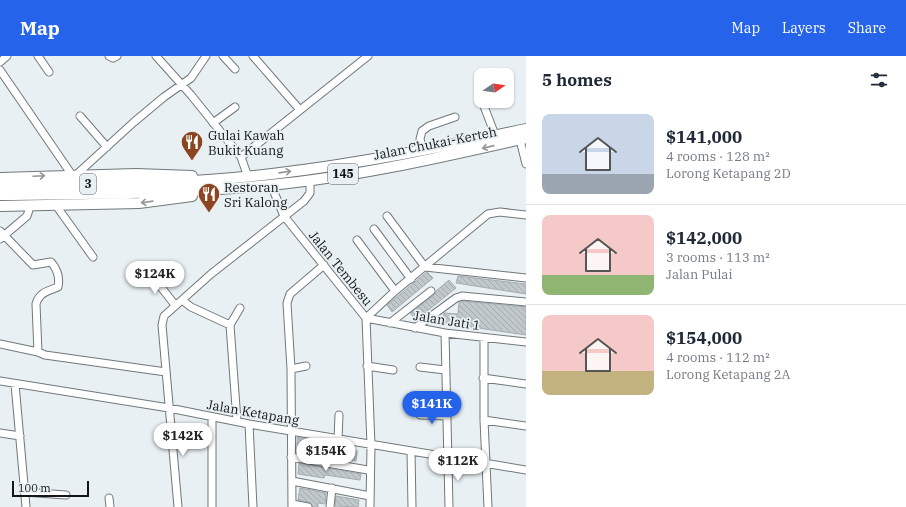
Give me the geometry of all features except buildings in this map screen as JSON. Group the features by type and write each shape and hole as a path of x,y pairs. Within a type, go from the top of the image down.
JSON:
{"highway":[{"name":"Jalan Chukai-Kerteh","path":"177,183 248,177 365,161 423,151 526,128"},
{"name":"Jalan Chukai-Kerteh","path":"158,192 270,185 310,180 440,158 523,139"},
{"path":"0,178 136,174 227,179"},
{"name":"3","path":"0,186 177,183"},
{"path":"0,206 55,204 139,204 270,185"},
{"name":"3","path":"0,195 158,192"}],"street":[{"path":"0,62 8,56"},
{"path":"38,56 49,72"},
{"path":"109,56 112,58 116,56"},
{"path":"156,56 182,84 240,158 248,177"},
{"path":"0,70 74,175 152,107 191,78 206,56"},
{"path":"223,56 235,69"},
{"path":"253,56 300,110"},
{"path":"240,158 368,56"},
{"path":"213,123 235,107"},
{"path":"484,108 494,135"},
{"path":"80,116 107,147"},
{"path":"423,151 420,139 422,131 429,126 455,117"},
{"path":"523,139 526,164"},
{"path":"178,507 168,408 162,325 164,316 175,305 304,201 310,192 310,180"},
{"name":"Jalan Tembesu","path":"270,185 284,216 366,318 371,445 370,507"},
{"path":"55,204 93,257"},
{"path":"27,205 29,210 27,216 2,235 33,265 52,262 56,267 59,282 58,287 42,292 37,298 38,352"},
{"path":"366,318 395,291 426,267 488,214 500,212 526,215"},
{"path":"387,216 426,267 526,278"},
{"path":"374,229 411,279"},
{"path":"357,240 395,291"},
{"path":"308,507 292,505 291,369 287,303 290,294 324,265"},
{"path":"150,274 175,305"},
{"path":"390,323 431,291"},
{"path":"415,328 456,298 462,296 526,302"},
{"path":"182,300 191,307 230,325"},
{"path":"237,421 230,325 240,308"},
{"name":"Jalan Jati 1","path":"366,318 445,333 526,342"},
{"path":"445,333 449,507"},
{"path":"484,338 483,378 488,507"},
{"path":"0,344 38,352 44,355 166,372"},
{"path":"291,369 306,366"},
{"path":"367,366 393,370"},
{"path":"420,367 445,370"},
{"path":"483,378 526,384"},
{"name":"Jalan Ketapang","path":"0,381 168,408 371,445 526,470"},
{"path":"15,384 26,507"},
{"path":"328,463 339,415"},
{"path":"420,415 446,416"},
{"path":"212,417 212,507"},
{"path":"484,420 526,426"},
{"path":"250,424 253,507"},
{"path":"0,433 20,436"},
{"path":"411,451 412,507"},
{"path":"292,457 368,470"},
{"path":"292,481 370,496"},
{"path":"330,507 332,488"},
{"path":"24,492 66,495"},
{"path":"109,498 110,507"}],"place":[{"name":"Gulai Kawah Bukit Kuang","path":"192,162"},
{"name":"Restoran Sri Kalong","path":"209,214"}]}
